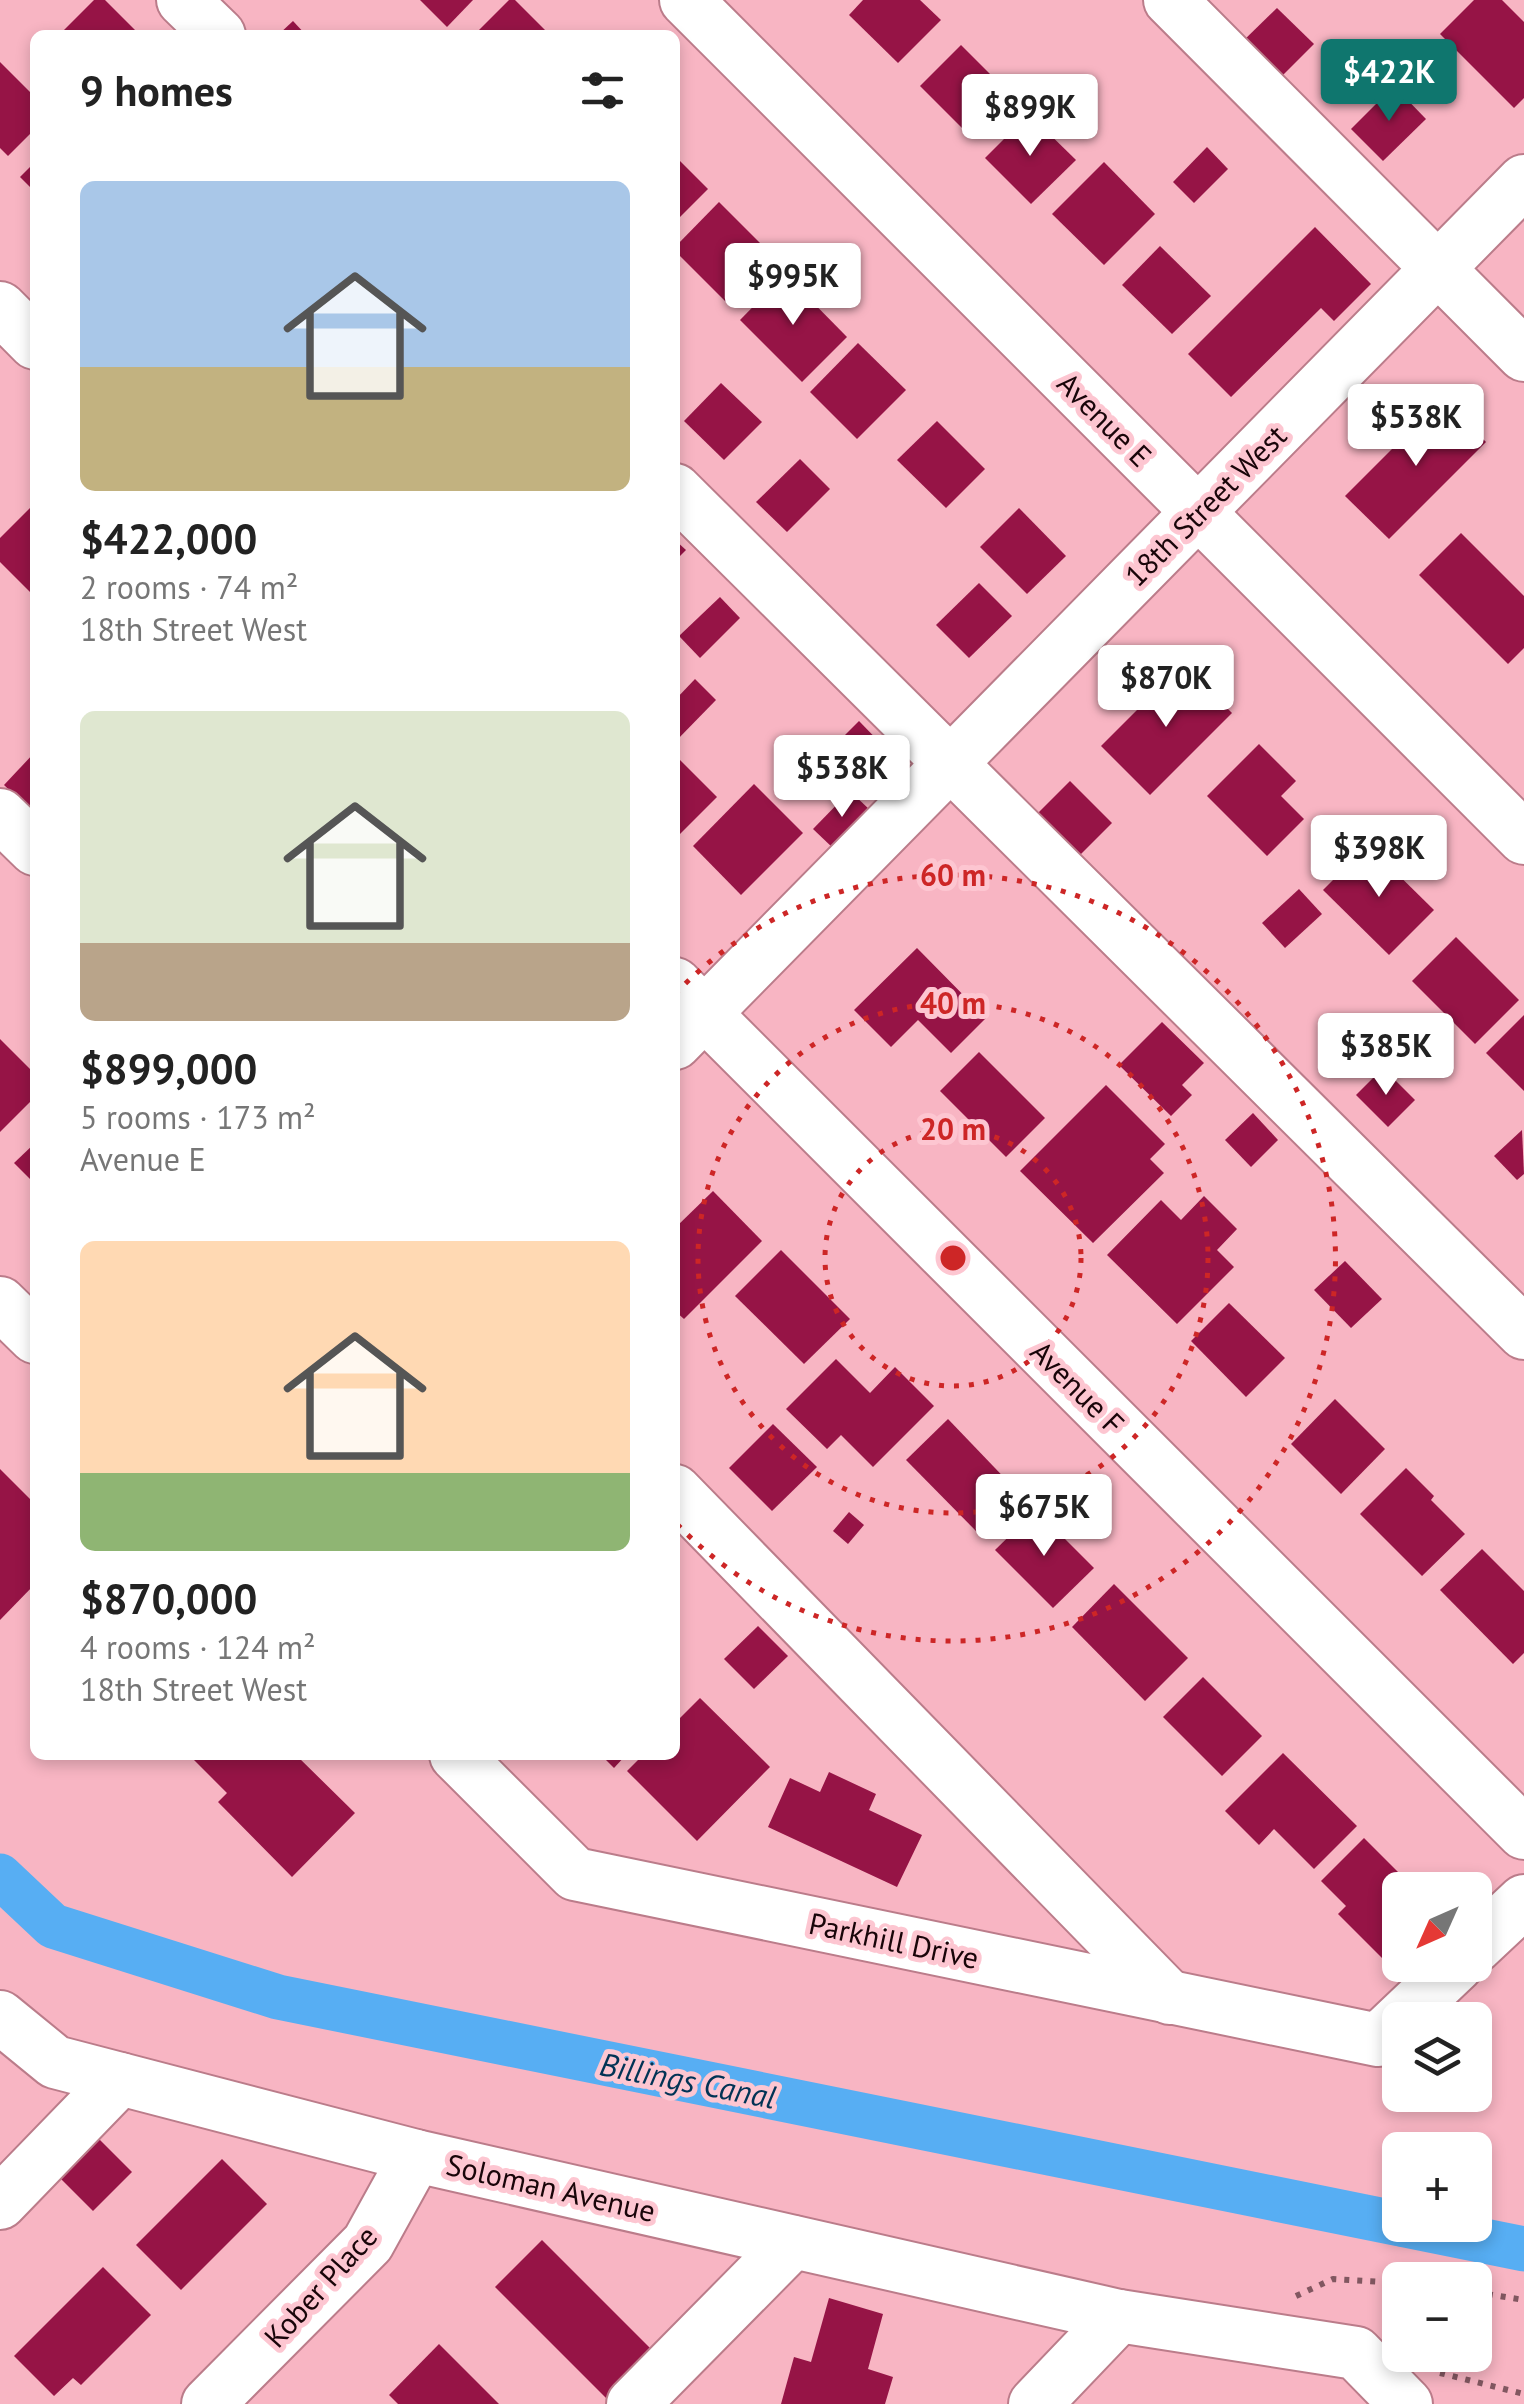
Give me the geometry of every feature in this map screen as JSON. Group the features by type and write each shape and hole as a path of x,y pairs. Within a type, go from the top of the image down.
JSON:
{"street":[{"path":"183,0 213,30"},
{"name":"Avenue E","path":"686,0 1524,838"},
{"path":"1170,0 1524,355"},
{"name":"18th Street West","path":"685,1013 950,764 1524,181"},
{"path":"0,308 30,338"},
{"path":"680,495 1524,1333"},
{"path":"0,815 30,845"},
{"name":"Avenue F","path":"685,1013 1524,1833"},
{"path":"0,1303 30,1333"},
{"path":"680,1496 1170,1998"},
{"name":"Parkhill Drive","path":"461,1760 575,1874 1378,2040 1439,1982"},
{"path":"1492,1931 1524,1900"},
{"name":"Soloman Avenue","path":"0,2017 55,2062 416,2156 1120,2316"},
{"path":"0,2203 120,2079"},
{"name":"Kober Place","path":"208,2404 368,2244 416,2156"},
{"path":"633,2404 792,2242"},
{"path":"1035,2404 1120,2316 1356,2352 1406,2404"}],"path":[{"path":"1290,2298 1333,2279 1382,2282"},
{"path":"1492,2295 1524,2300"}],"building":[{"path":"94,0 105,0 135,30 64,30"},
{"path":"420,0 473,0 447,27"},
{"path":"509,0 515,0 545,30 479,30"},
{"path":"863,0 920,0 941,20 898,63 849,15"},
{"path":"1474,0 1502,0 1524,22 1524,98 1514,108 1440,34"},
{"path":"1277,8 1314,44 1277,81 1240,44"},
{"path":"293,21 301,30 283,30"},
{"path":"961,45 1009,93 968,134 920,86"},
{"path":"0,62 30,92 30,134 8,156 0,148"},
{"path":"1394,86 1426,119 1383,161 1351,129"},
{"path":"1029,114 1076,160 1031,204 985,158"},
{"path":"1207,147 1228,169 1194,203 1173,182"},
{"path":"680,161 708,189 680,217"},
{"path":"1104,162 1155,214 1104,265 1052,214"},
{"path":"30,167 30,187 20,177"},
{"path":"719,202 776,259 729,305 680,256 680,242"},
{"path":"1315,227 1371,284 1334,321 1321,308 1231,397 1188,354"},
{"path":"1160,246 1211,296 1172,334 1122,285"},
{"path":"785,274 847,337 802,382 740,320"},
{"path":"858,343 906,390 857,439 810,392"},
{"path":"721,383 762,422 724,460 684,421"},
{"path":"1443,398 1486,442 1389,539 1345,496"},
{"path":"937,421 985,469 946,508 897,460"},
{"path":"800,459 830,489 787,532 756,502"},
{"path":"30,508 30,592 0,562 0,538"},
{"path":"1019,508 1066,556 1027,594 980,547"},
{"path":"1461,533 1524,596 1524,648 1508,664 1419,575"},
{"path":"979,583 1012,616 969,658 936,625"},
{"path":"720,597 740,618 700,658 680,635"},
{"path":"1183,664 1232,713 1150,795 1101,746"},
{"path":"695,679 716,700 680,737 680,695"},
{"path":"859,721 893,756 873,776 839,741"},
{"path":"1259,744 1296,781 1281,796 1304,819 1267,856 1207,796"},
{"path":"30,757 30,810 4,785"},
{"path":"680,760 717,797 680,834"},
{"path":"1070,781 1112,823 1075,860 1033,818"},
{"path":"754,784 803,833 741,895 693,846"},
{"path":"850,791 871,811 834,849 813,829"},
{"path":"1368,845 1434,910 1389,955 1323,890"},
{"path":"1299,889 1322,914 1285,948 1262,923"},
{"path":"1456,937 1519,1000 1475,1044 1412,981"},
{"path":"917,948 986,1018 951,1053 918,1020 891,1047 854,1010"},
{"path":"1524,1015 1524,1091 1486,1053"},
{"path":"1162,1022 1204,1063 1182,1085 1192,1095 1171,1116 1119,1065"},
{"path":"0,1039 30,1069 30,1102 0,1132"},
{"path":"979,1052 1045,1118 1006,1157 940,1091"},
{"path":"1383,1068 1415,1100 1388,1127 1356,1095"},
{"path":"1106,1085 1165,1144 1150,1159 1164,1173 1093,1243 1020,1171"},
{"path":"1253,1113 1278,1140 1251,1167 1225,1140"},
{"path":"1522,1130 1524,1174 1517,1180 1494,1156"},
{"path":"30,1148 30,1179 14,1163"},
{"path":"713,1191 762,1241 684,1319 680,1315 680,1223"},
{"path":"1204,1196 1237,1229 1217,1250 1234,1267 1177,1324 1107,1255 1161,1200 1181,1220"},
{"path":"781,1250 850,1319 804,1364 735,1296"},
{"path":"1345,1261 1382,1299 1351,1328 1314,1290"},
{"path":"1229,1303 1285,1358 1246,1397 1191,1341"},
{"path":"836,1359 870,1393 895,1367 934,1406 873,1467 841,1435 827,1449 786,1409"},
{"path":"1335,1399 1385,1449 1341,1494 1291,1444"},
{"path":"948,1419 1017,1491 976,1531 906,1460"},
{"path":"773,1424 817,1467 772,1511 729,1468"},
{"path":"1406,1468 1465,1534 1422,1576 1360,1514"},
{"path":"0,1469 30,1499 30,1589 0,1620"},
{"path":"1036,1510 1094,1568 1053,1608 995,1550"},
{"path":"849,1512 864,1525 848,1544 833,1531"},
{"path":"1482,1549 1524,1591 1524,1653 1513,1664 1440,1590"},
{"path":"1114,1584 1188,1658 1145,1701 1072,1627"},
{"path":"758,1626 788,1656 754,1689 724,1659"},
{"path":"1203,1677 1262,1736 1222,1776 1163,1717"},
{"path":"700,1698 770,1767 697,1841 627,1771 638,1760 680,1760 680,1718"},
{"path":"1283,1753 1357,1826 1314,1869 1274,1829 1259,1845 1225,1811"},
{"path":"194,1760 301,1760 355,1813 292,1877 218,1802 227,1793"},
{"path":"829,1772 876,1794 869,1810 922,1835 897,1887 768,1827 790,1778 820,1792"},
{"path":"1364,1838 1398,1872 1382,1872 1382,1958 1338,1914 1346,1906 1321,1881"},
{"path":"98,2138 132,2172 93,2211 59,2177"},
{"path":"222,2159 267,2204 181,2290 136,2245"},
{"path":"542,2240 656,2354 609,2401 495,2287"},
{"path":"103,2267 151,2315 81,2385 73,2378 54,2396 14,2356"},
{"path":"829,2298 883,2314 868,2369 893,2377 885,2404 781,2404 794,2357 811,2362"},
{"path":"439,2344 499,2404 398,2404 389,2395"}],"waterway":[{"name":"Billings Canal","path":"0,1876 53,1926 278,1997 1382,2220"},
{"name":"Billings Canal","path":"1489,2242 1524,2249"}]}
